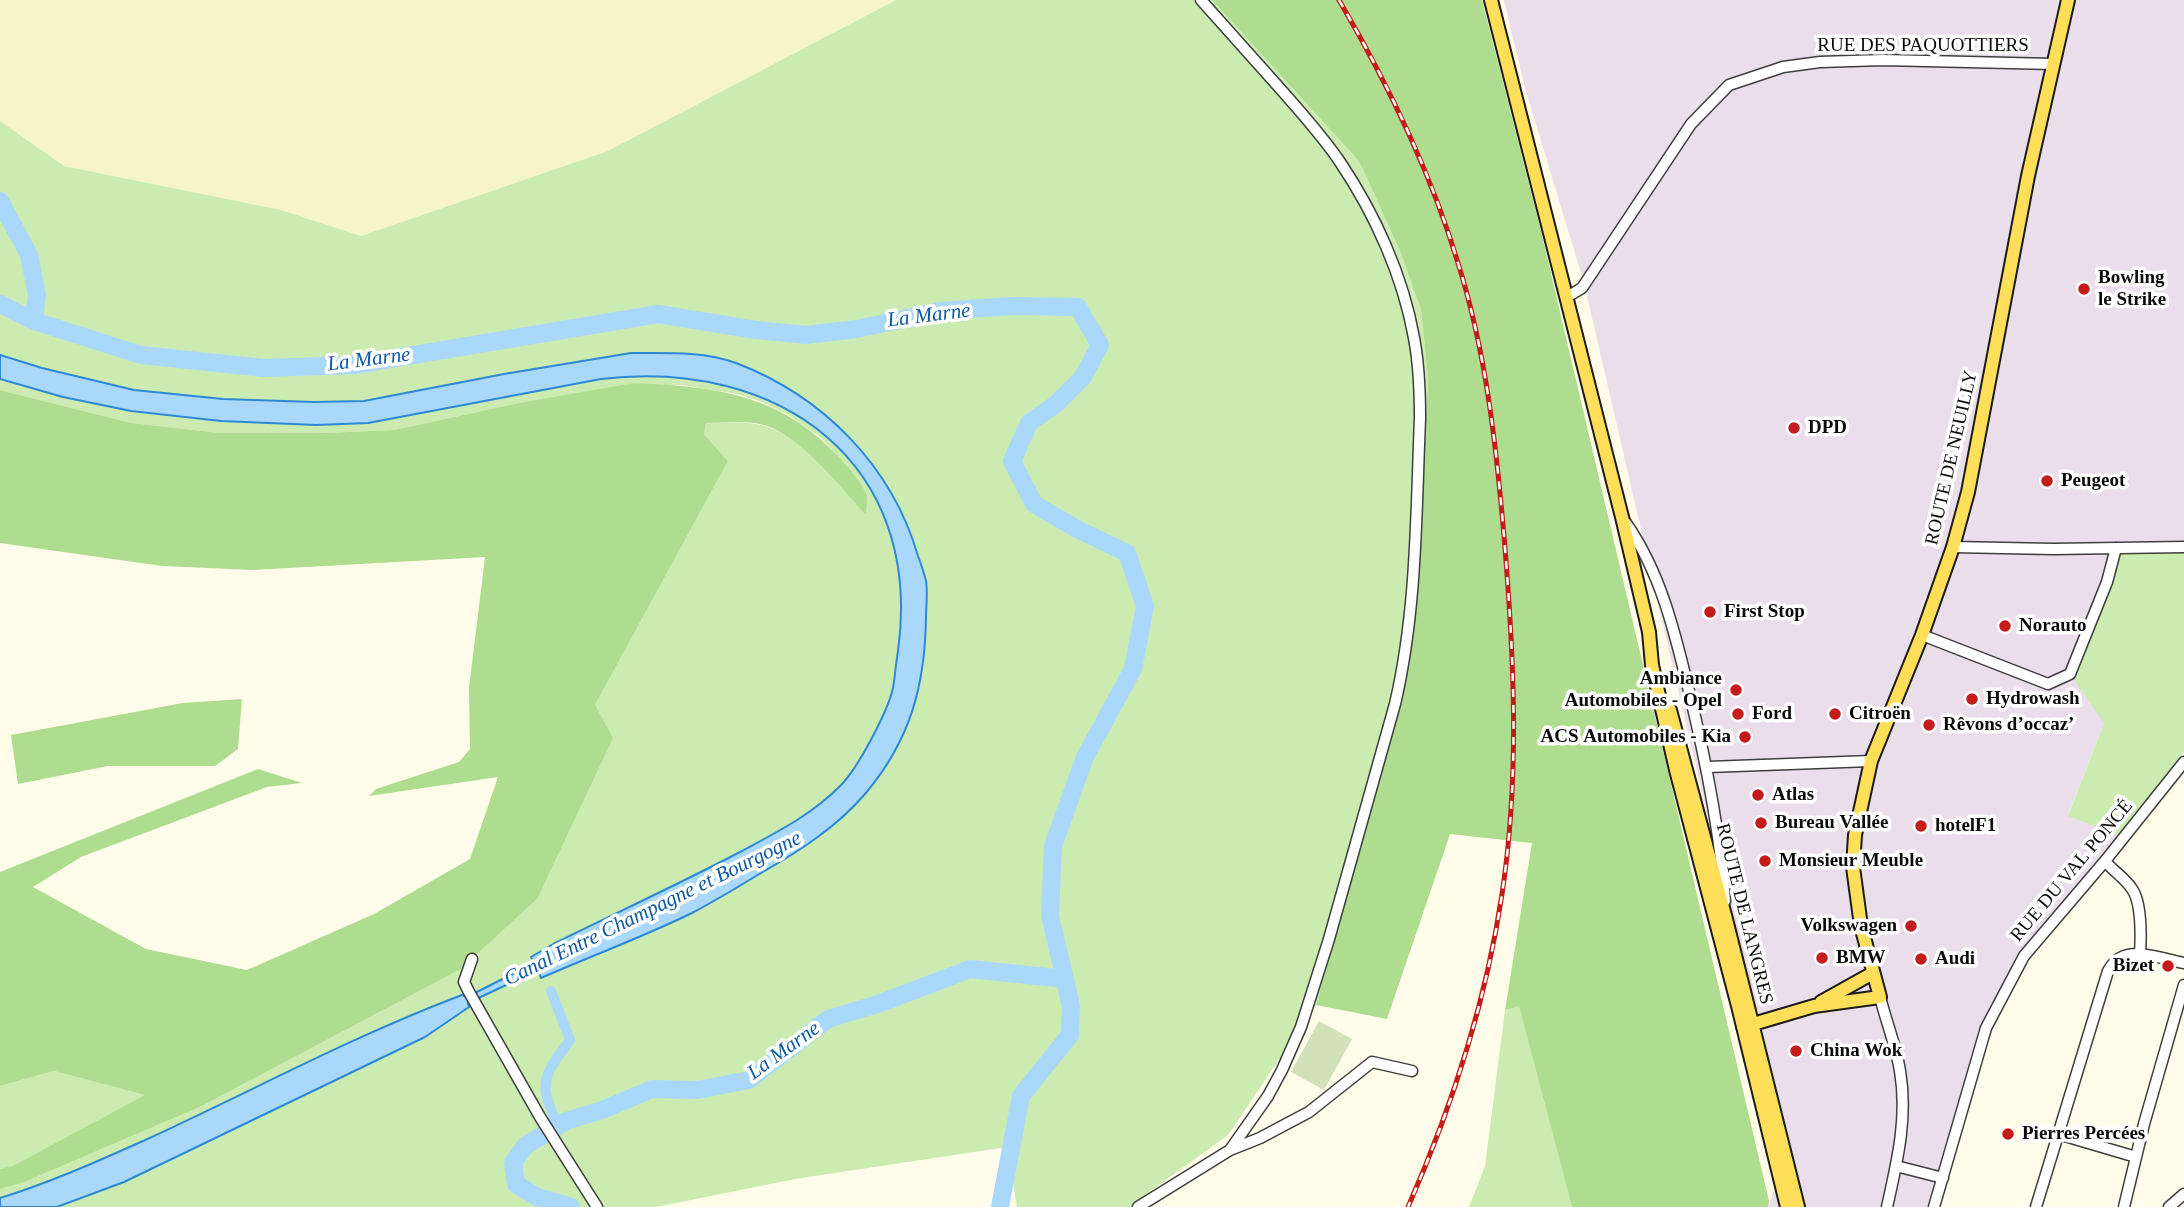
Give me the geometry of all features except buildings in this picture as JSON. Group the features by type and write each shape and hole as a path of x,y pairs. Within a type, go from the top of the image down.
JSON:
{"main road":[{"path":"1491,0 1622,517 1649,632 1652,665 1673,758 1748,1026 1787,1207"},
{"name":"ROUTE DE NEUILLY","path":"1880,997 1861,926 1853,867 1855,835 1871,761 1922,635 1953,547 1968,492 2028,176 2068,0"},
{"name":"ROUTE DE LANGRES","path":"1649,632 1659,660 1666,696 1727,919 1748,1026 1798,1207"},
{"path":"1814,1006 1873,973"},
{"path":"1748,1026 1814,1006 1880,997"}],"street":[{"path":"1201,0 1304,116 1339,160 1351,180 1379,232 1402,288 1415,341 1420,389 1411,608 1395,704 1329,939 1301,1027 1268,1096 1230,1150"},
{"name":"RUE DES PAQUOTTIERS","path":"1567,297 1582,288 1690,124 1729,85 1783,67 1820,62 1883,60 2053,64"},
{"path":"1622,517 1657,580 1675,632 1708,767 1727,919"},
{"path":"1953,547 2184,547"},
{"path":"1922,635 2048,684 2070,674 2108,582 2116,548"},
{"path":"1708,767 1871,761"},
{"name":"RUE DU VAL PONCÉ","path":"1934,1207 1986,1028 2024,956 2184,762"},
{"path":"2105,861 2132,888 2139,905 2140,954"},
{"path":"2036,1207 2108,971 2120,958 2140,954 2184,963"},
{"path":"472,959 464,982 468,992 551,1135 597,1207"},
{"path":"2123,1207 2184,985"},
{"path":"1880,997 1902,1086 1901,1143 1887,1207"},
{"path":"1138,1207 1230,1150 1260,1138 1308,1112 1372,1062 1412,1072"},
{"path":"2058,1134 2136,1157"},
{"path":"1896,1166 1943,1178"},
{"path":"2169,1207 2184,1194"}],"shaded area":[{"path":"1504,0 2184,0 2184,550 2104,723 2068,815 2121,836 2024,964 1990,1036 1939,1207 1768,1207 1786,1157 1584,283 1525,88"}],"green space":[{"path":"0,0 896,0 608,151 361,236 281,210 64,166 0,121"},
{"path":"896,0 1212,0 1359,161 1400,251 1421,310 1428,378 1420,539 1409,668 1316,1005 1228,1135 1129,1207 1017,1207 1007,1147 795,1179 656,1207 0,1207 0,1189 22,1183 200,1107 461,969 537,899 595,705 728,461 704,434 706,423 748,423 776,430 818,462 865,514 844,463 821,438 790,416 762,402 737,394 681,385 519,403 394,430 325,433 220,433 132,423 0,390 0,121 64,166 281,210 361,236 608,151"},
{"path":"1212,0 1482,0 1541,231 1769,1201 1768,1207 1572,1207 1519,1006 1505,1010 1532,843 1450,834 1387,1019 1316,1005 1409,668 1420,539 1428,378 1421,310 1400,251 1359,161"},
{"path":"634,383 693,387 746,398 771,407 794,420 840,458 854,475 866,493 866,515 818,462 774,429 754,423 706,423 704,434 728,461 595,705 613,738 537,899 461,969 200,1107 22,1183 0,1189 0,1169 13,1166 145,1095 54,1071 0,1086 0,872 258,769 302,783 267,787 81,857 33,887 146,949 247,970 374,914 470,859 498,777 369,796 376,789 459,762 470,749 469,688 485,557 253,570 162,566 0,543 0,390 132,423 220,433 325,433 394,430 519,403"},
{"path":"2122,550 2184,550 2184,752 2121,836 2068,816 2104,723 2075,681"},
{"path":"242,699 238,749 215,766 108,766 18,784 11,735 183,703"},
{"path":"1519,1005 1572,1207 1469,1207 1485,1166 1505,1010"},
{"path":"1319,1021 1352,1039 1324,1090 1291,1072"},
{"path":"54,1071 146,1095 13,1167 0,1169 0,1086"}],"water":[{"name":"Canal Entre Champagne et Bourgogne","path":"631,353 711,356 768,377 797,394 850,438 891,493 906,523 921,565 926,581 927,600 925,643 918,690 904,733 880,774 854,806 816,838 692,913 541,978 538,970 468,1003 469,1007 425,1037 124,1182 57,1207 0,1207 0,1198 125,1149 381,1028 462,995 467,997 534,963 531,957 555,943 717,864 806,814 830,796 848,777 864,753 885,710 893,688 898,651 900,584 888,526 862,476 826,436 780,406 726,386 666,377 601,379 368,423 316,425 221,421 131,411 63,397 0,379 0,355 134,390 223,399 314,402 364,401"}],"waterway":[{"path":"0,201 29,255 37,295 34,321"},
{"name":"La Marne","path":"0,304 34,321 141,355 264,368 354,365 658,314 806,335 857,329 940,311 1012,306 1078,307 1100,345 1083,377 1056,404 1029,423 1012,461 1034,504 1127,553 1145,606 1133,669 1085,757 1053,846 1050,916 1065,979 970,969 878,1004 828,1019 749,1080 697,1090 652,1089 602,1110 566,1121 525,1146 513,1163 516,1184 537,1197 571,1207"},
{"name":"La Marne","path":"1000,1207 1021,1096 1070,1035 1071,1007 1065,979"},
{"path":"551,991 570,1040 554,1063 546,1081 548,1099 558,1126"}],"railway":[{"path":"1339,0 1391,96 1421,161 1447,228 1468,297 1483,364 1493,433 1504,536 1513,670 1513,760 1508,850 1495,934 1466,1053 1439,1131 1408,1207"}],"place":[{"name":"Bowling le Strike","path":"2084,289"},
{"name":"DPD","path":"1794,428"},
{"name":"Peugeot","path":"2047,481"},
{"name":"First Stop","path":"1710,612"},
{"name":"Norauto","path":"2005,626"},
{"name":"Ambiance Automobiles - Opel","path":"1736,690"},
{"name":"Hydrowash","path":"1972,699"},
{"name":"Ford","path":"1738,714"},
{"name":"Citroën","path":"1835,714"},
{"name":"Rêvons d’occaz’","path":"1929,725"},
{"name":"ACS Automobiles - Kia","path":"1745,737"},
{"name":"Atlas","path":"1758,795"},
{"name":"Bureau Vallée","path":"1761,823"},
{"name":"hotelF1","path":"1921,826"},
{"name":"Monsieur Meuble","path":"1765,861"},
{"name":"Volkswagen","path":"1911,926"},
{"name":"BMW","path":"1822,958"},
{"name":"Audi","path":"1921,959"},
{"name":"Bizet","path":"2168,966"},
{"name":"China Wok","path":"1796,1051"},
{"name":"Pierres Percées","path":"2008,1134"}]}
